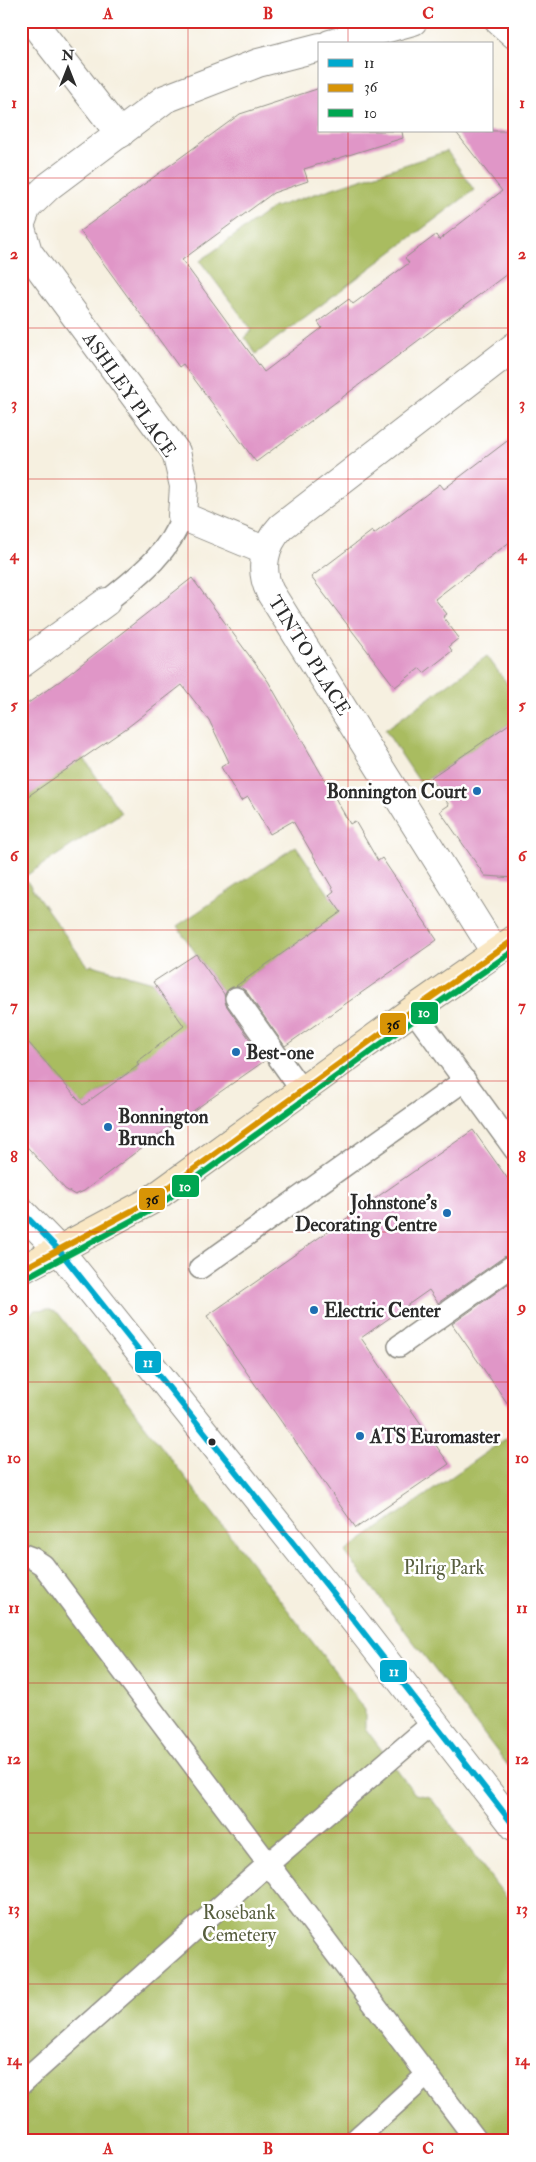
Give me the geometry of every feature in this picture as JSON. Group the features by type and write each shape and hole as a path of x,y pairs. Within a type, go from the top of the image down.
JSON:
{"main road":[{"path":"21,1270 58,1248 150,1202 413,1010 505,946"}],"street":[{"path":"32,21 120,134"},
{"path":"337,42 414,21"},
{"path":"21,223 27,207 49,186 165,99 258,63 318,48"},
{"name":"ASHLEY PLACE","path":"21,228 28,252 176,452 184,486 182,516"},
{"name":"TINTO PLACE","path":"505,946 270,592 265,577 268,543 281,527 515,346"},
{"path":"182,516 266,551"},
{"path":"21,664 106,602"},
{"path":"21,1211 58,1248 316,1572 515,1827"}],"lane":[{"path":"106,602 154,561 177,531 182,516"},
{"path":"236,998 302,1091"},
{"path":"413,1010 515,1150"},
{"path":"200,1268 465,1080"},
{"path":"399,1346 515,1264"},
{"path":"21,1554 32,1558 42,1565 477,2141"},
{"path":"21,2084 268,1864 434,1722"},
{"path":"354,2141 427,2075"}],"green space":[{"path":"447,151 474,190 256,354 245,338 252,330 200,261 272,208"},
{"path":"487,656 508,685 515,689 515,720 421,784 385,730"},
{"path":"83,757 121,813 24,877 88,967 92,965 153,982 186,1030 137,1061 139,1064 83,1105 21,1034 21,801"},
{"path":"296,846 350,925 318,929 224,994 177,926"},
{"name":"Rosebank Cemetery","path":"48,1309 58,1313 365,1710 365,1728 415,1794 430,1797 515,1909 515,2141 21,2141 21,1321 35,1310"},
{"name":"Pilrig Park","path":"515,1432 515,1775 345,1552"}],"building":[{"path":"318,89 318,132 402,132 403,138 304,169 308,181 273,193 182,260 264,372 322,328 318,322 349,299 353,304 409,263 405,258 436,235 439,240 502,191 456,132 515,131 515,268 256,462 183,364 179,367 80,231 240,114"},
{"path":"515,435 515,538 435,599 447,614 443,617 459,638 449,646 452,651 424,673 420,668 395,687 311,577 372,531 374,534 440,484 444,489"},
{"path":"192,578 268,681 350,824 355,821 378,861 382,858 437,940 285,1046 246,991 236,986 341,912 329,895 334,891 293,821 270,834 248,797 241,801 221,767 229,762 209,720 182,685 128,727 21,801 21,708 60,681"},
{"name":"Bonnington Court","path":"515,720 515,878 485,876 440,811 449,805 430,778"},
{"path":"196,954 224,994 226,1005 264,1060 263,1062 160,1134 84,1191 75,1195 65,1189 21,1140 21,1034 83,1105 139,1065 137,1062 184,1026 153,982"},
{"path":"473,1130 515,1189 515,1252 508,1254 438,1303 429,1290 361,1338 449,1464 356,1528 207,1316"},
{"path":"515,1279 515,1414 452,1324"}],"transit line":[{"name":"36","path":"21,1270 150,1201 413,1010 515,939"},
{"name":"10","path":"25,1278 155,1208 418,1017 515,950"},
{"name":"11","path":"21,1211 58,1249 328,1587 515,1827"}],"place":[{"name":"Bonnington Court","path":"477,791"},
{"name":"Best-one","path":"236,1052"},
{"name":"Bonnington Brunch","path":"108,1127"},
{"name":"Johnstone's Decorating Centre","path":"447,1213"},
{"name":"Electric Center","path":"314,1310"},
{"name":"ATS Euromaster","path":"360,1436"}]}
